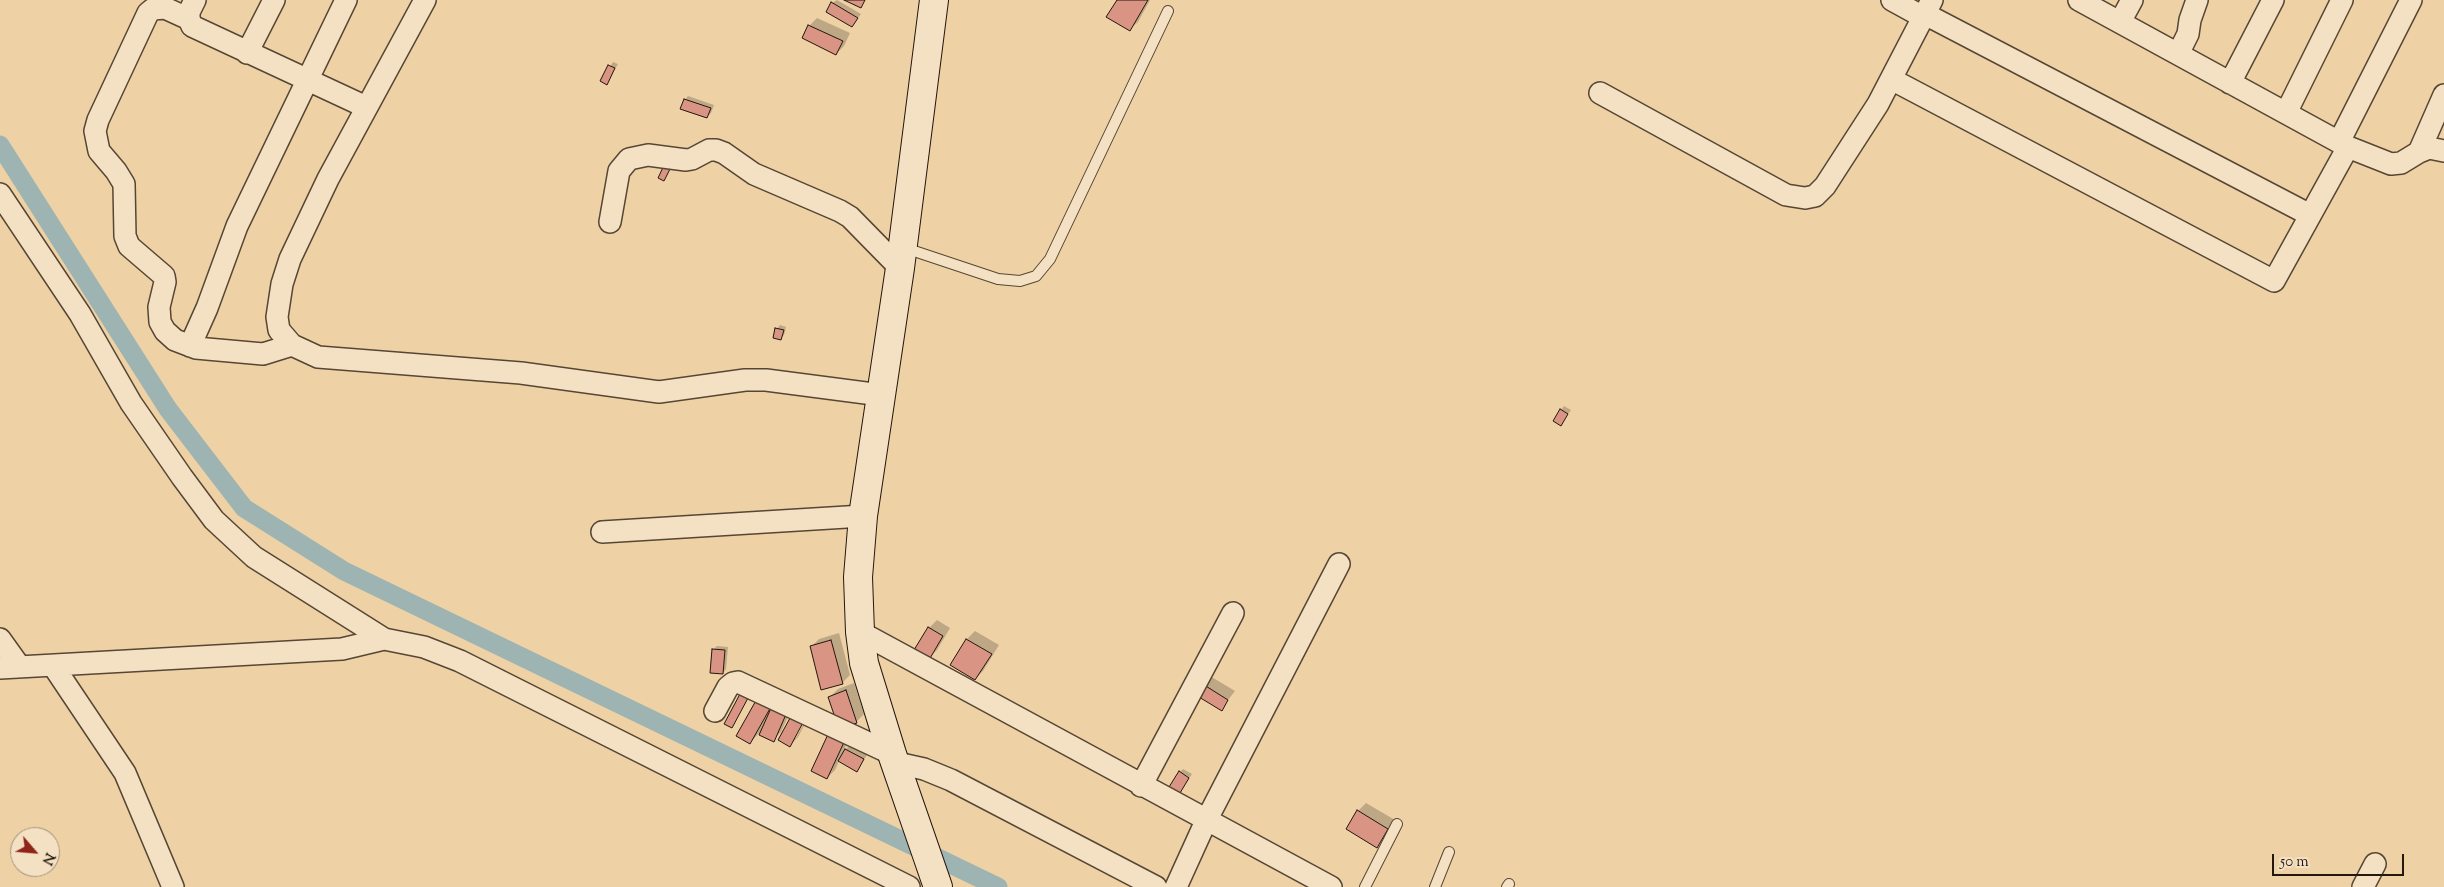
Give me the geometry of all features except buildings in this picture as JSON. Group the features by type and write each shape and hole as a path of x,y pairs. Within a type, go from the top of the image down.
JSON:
{"street":[{"path":"247,53 274,0"},
{"path":"190,346 207,308 229,245 306,80 346,0"},
{"path":"425,0 366,107 301,236 282,284 277,317 279,330 292,346 318,357 521,373 658,392 745,380 766,380 881,395"},
{"path":"934,0 901,258 863,516 858,577 860,632 864,664 938,887"},
{"path":"1892,0 1927,10 2310,215"},
{"path":"2079,0 2343,144 2391,164 2401,163 2429,148 2444,151"},
{"path":"2120,22 2132,0"},
{"path":"2178,54 2188,34 2190,20 2197,0"},
{"path":"2230,83 2273,0"},
{"path":"2286,113 2342,0"},
{"path":"1891,79 2274,281 2310,215 2411,0"},
{"path":"292,346 263,354 190,346 175,340 164,331 160,322 159,307 165,282 164,276 129,246 123,228 124,184 116,170 99,151 95,131 102,109 148,13 153,9 192,10 192,26 366,107"},
{"path":"1600,93 1786,195 1805,198 1815,196 1825,186 1878,104 1927,10"},
{"path":"2419,152 2444,95"},
{"path":"610,222 619,171 629,158 648,155 692,160 709,150 716,150 724,153 754,174 840,211 901,258"},
{"path":"0,194 80,314 131,403 214,520 254,557 384,640"},
{"path":"602,532 863,516"},
{"path":"1176,887 1206,821 1339,564"},
{"path":"1141,786 1233,613"},
{"path":"860,632 1141,786 1331,887"},
{"path":"0,639 10,668 54,667 342,649 384,640 424,647 460,661 909,887"},
{"path":"54,667 125,773 173,887"},
{"path":"715,711 728,687 738,682 895,759 951,780 1156,887"},
{"path":"2363,887 2375,864"}],"lane":[{"path":"901,258 998,279 1020,281 1036,276 1050,259 1168,11"},
{"path":"1365,887 1397,824"},
{"path":"1435,887 1449,852"}],"waterway":[{"path":"0,145 168,409 244,508 344,571 998,887"}]}
